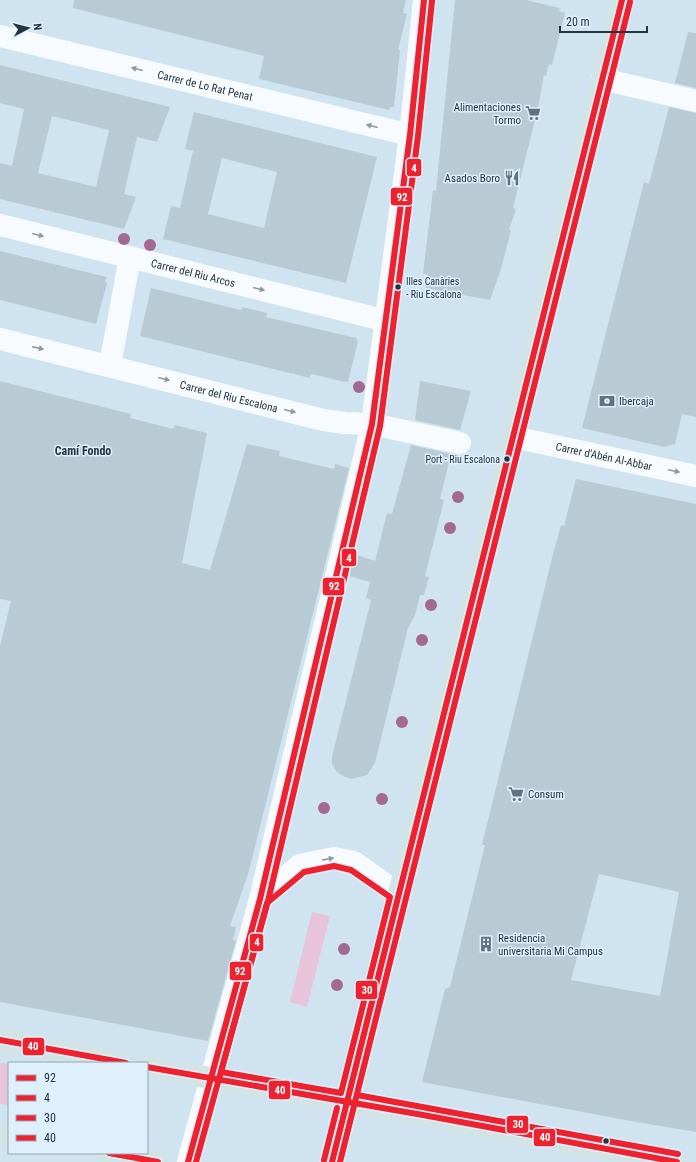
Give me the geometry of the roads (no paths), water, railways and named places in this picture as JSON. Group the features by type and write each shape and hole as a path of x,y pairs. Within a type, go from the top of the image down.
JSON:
{"main road":[{"path":"332,1162 622,0"},
{"path":"0,1040 121,1062"},
{"path":"148,1067 677,1162"},
{"path":"114,1154 158,1162"}],"street":[{"path":"188,1162 260,899 372,424 387,321 410,135 424,0"},
{"name":"Carrer de Lo Rat Penat","path":"0,36 410,135"},
{"path":"602,79 696,101"},
{"name":"Carrer del Riu Arcos","path":"0,225 387,321"},
{"path":"110,365 130,257"},
{"name":"Carrer del Riu Escalona","path":"0,338 323,420 345,423 372,424 460,443"},
{"name":"Carrer d'Abén Al-Abbar","path":"513,437 696,476"},
{"path":"260,899 300,866 334,858 354,862 399,894"}],"place":[{"name":"Alimentaciones Tormo","path":"533,113"},
{"name":"Asados Boro","path":"512,178"},
{"name":"Illes Canàries - Riu Escalona","path":"398,287"},
{"name":"Ibercaja","path":"607,401"},
{"name":"Port - Riu Escalona","path":"507,459"},
{"name":"Consum","path":"516,794"},
{"name":"Residencia universitaria Mi Campus","path":"486,944"}],"district":[{"name":"Camí Fondo","path":"83,451"}]}
